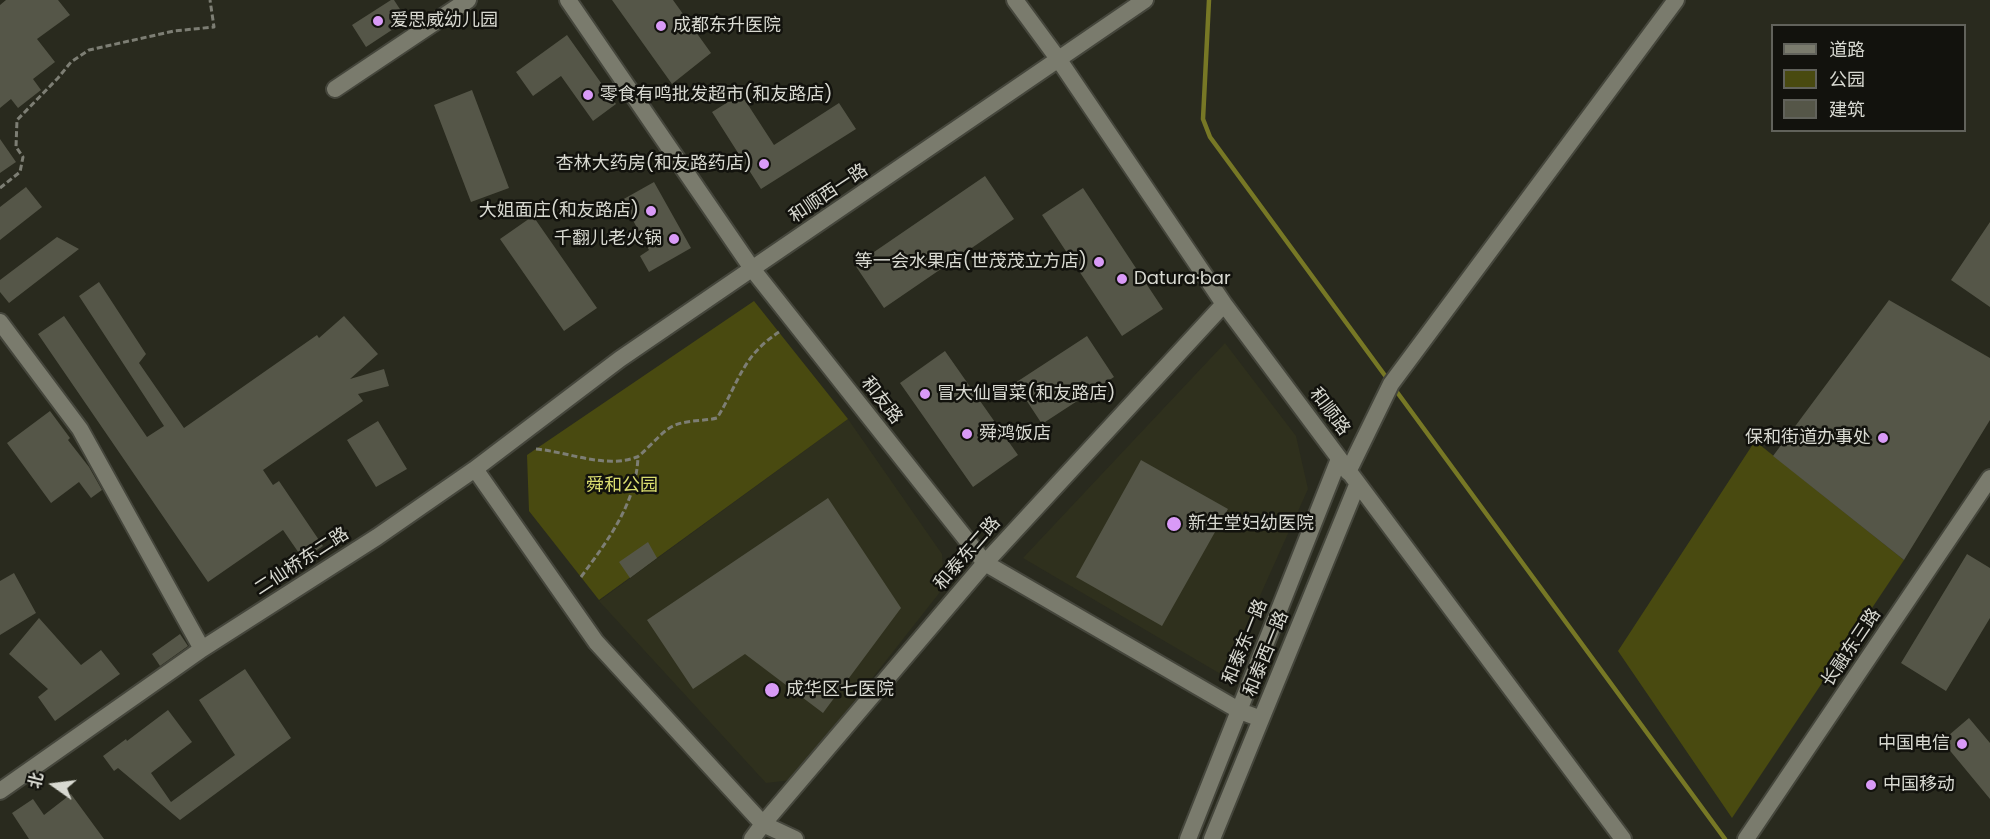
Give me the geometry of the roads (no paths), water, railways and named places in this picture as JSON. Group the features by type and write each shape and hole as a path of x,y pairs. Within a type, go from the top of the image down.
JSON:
{"street":[{"path":"335,89 468,0"},
{"name":"和友路","path":"568,0 753,270 985,564 1239,711 1261,719"},
{"name":"和顺路","path":"1016,0 1224,304 1623,839"},
{"name":"和顺西一路","path":"620,359 1145,0"},
{"path":"1348,472 1391,384 1676,0"},
{"name":"和泰东二路","path":"753,839 763,824 985,564 1224,304"},
{"path":"0,322 81,429 202,649"},
{"name":"二仙桥东二路","path":"0,791 202,649 377,537 475,469 620,359"},
{"path":"475,469 596,642 763,824 795,839"},
{"name":"和泰东一路","path":"1188,839 1239,711 1348,472"},
{"name":"和泰西一路","path":"1212,839 1261,719 1348,472"},
{"name":"长融东三路","path":"1746,839 1990,478"}],"waterway":[{"path":"1209,0 1203,119 1210,137 1389,381"},
{"path":"1394,388 1725,839"}],"place":[{"name":"爱思威幼儿园","path":"378,21"},
{"name":"成都东升医院","path":"661,26"},
{"name":"零食有鸣批发超市(和友路店)","path":"588,95"},
{"name":"杏林大药房(和友路药店)","path":"764,164"},
{"name":"大姐面庄(和友路店)","path":"651,211"},
{"name":"千翻儿老火锅","path":"674,239"},
{"name":"等一会水果店(世茂茂立方店)","path":"1099,262"},
{"name":"Datura·bar","path":"1122,279"},
{"name":"冒大仙冒菜(和友路店)","path":"925,394"},
{"name":"舜鸿饭店","path":"967,434"},
{"name":"保和街道办事处","path":"1883,438"},
{"name":"新生堂妇幼医院","path":"1174,524"},
{"name":"成华区七医院","path":"772,690"},
{"name":"中国电信","path":"1962,744"},
{"name":"中国移动","path":"1871,785"}],"park label":[{"name":"舜和公园","path":"622,486"}]}
